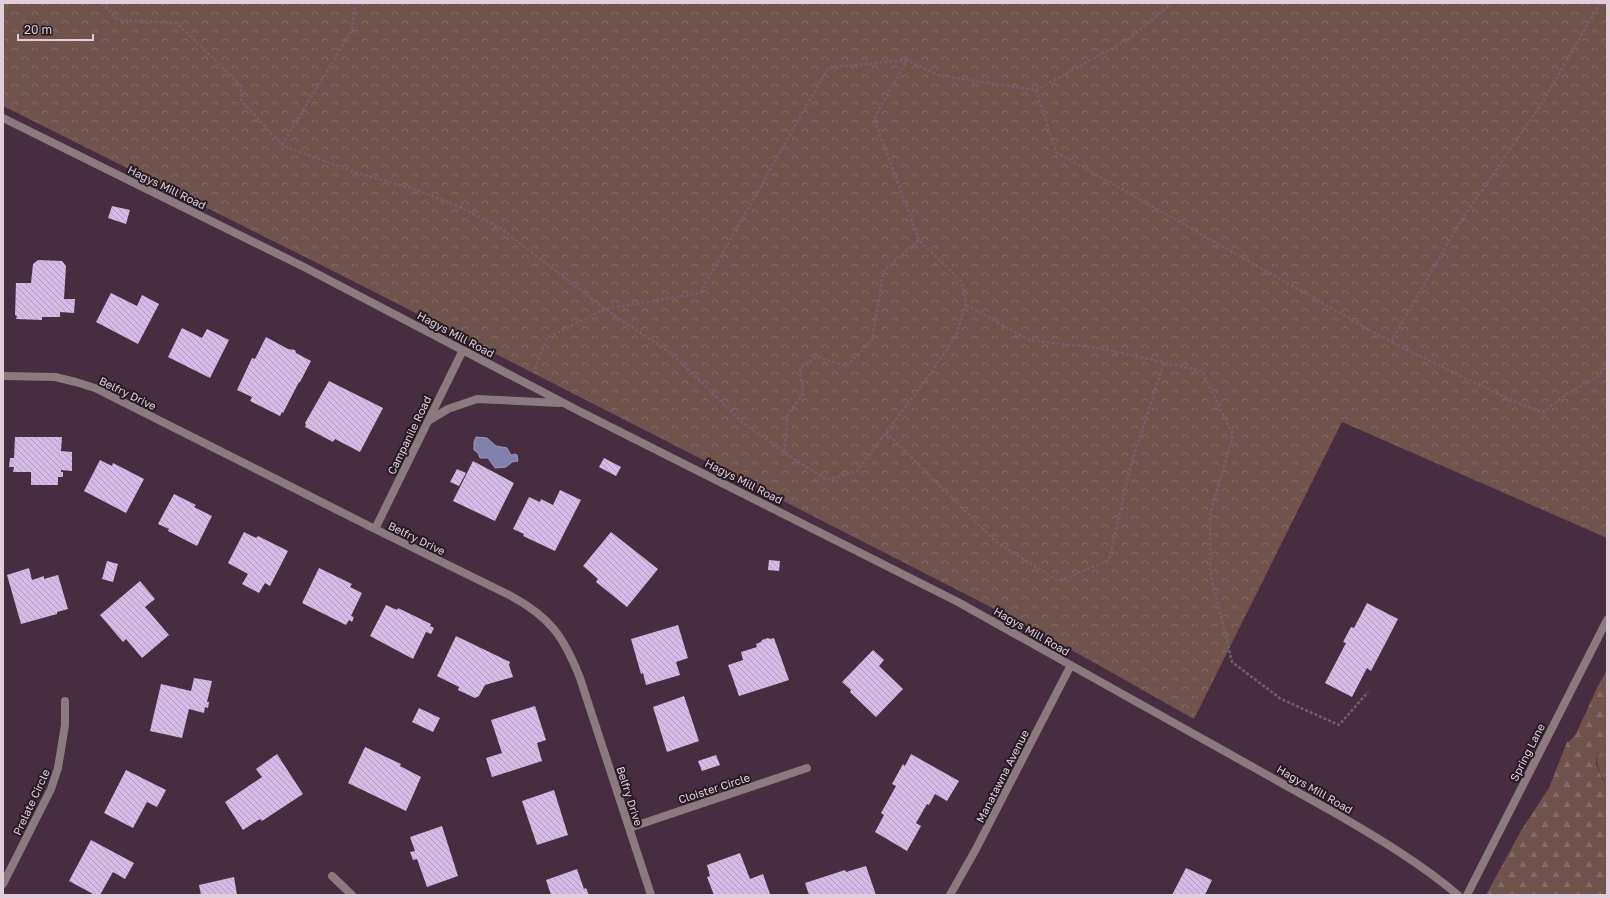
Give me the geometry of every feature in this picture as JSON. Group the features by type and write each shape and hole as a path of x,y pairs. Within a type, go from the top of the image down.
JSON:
{"street":[{"name":"Hagys Mill Road","path":"3,118 304,267 564,403 958,602 1336,813 1393,848 1458,895"},
{"name":"Campanile Road","path":"375,529 463,350"},
{"name":"Belfry Drive","path":"3,376 55,377 95,388 530,606 544,617 556,630 566,645 580,678 651,895"},
{"path":"428,422 448,409 477,399 564,403"},
{"name":"Spring Lane","path":"1467,895 1607,620"},
{"name":"Manatawna Avenue","path":"950,895 976,849 1071,665"},
{"name":"Prelate Circle","path":"3,884 50,789 58,768 65,725 65,701"},
{"name":"Cloister Circle","path":"628,828 807,768"},
{"path":"332,876 352,895"}],"path":[{"path":"102,3 118,20 177,23 241,86 241,100 282,145 354,172 414,189 458,206 500,228 605,309 672,354 742,422 827,480 857,471 928,378 956,336 966,305 962,282 919,240 874,118 907,60"},
{"path":"282,145 352,30 355,3"},
{"path":"530,385 547,338 605,309 700,293 828,68 907,60 938,75 1036,90 1129,39 1172,3"},
{"path":"1391,342 1460,222 1542,103 1600,3"},
{"path":"1036,90 1056,152 1391,342 1517,403 1543,412 1568,393 1599,376 1607,364"},
{"path":"784,452 788,414 803,394 800,368 816,358 847,366 872,340 884,270 919,240"},
{"path":"966,305 1029,340 1104,349 1202,371 1233,435 1210,515 1210,571 1232,662 1281,699 1339,725 1368,692"},
{"path":"886,432 996,542 1059,581 1109,560 1130,468 1164,363"}],"green space":[{"path":"3,3 1607,3 1607,538 1342,422 1194,719 1086,658 983,603 343,276 3,106"},
{"path":"1607,670 1607,738 1597,755 1596,764 1603,780 1607,782 1607,895 1486,895 1522,829 1549,788 1567,742 1570,741 1576,734"},
{"path":"1607,738 1607,782 1604,780 1598,767 1597,758"}],"water":[{"path":"476,437 487,438 496,446 507,448 511,455 517,455 518,461 512,462 506,467 495,468 488,458 480,458 478,453 474,450 474,442"}],"building":[{"path":"112,206 130,210 126,224 108,218"},
{"path":"38,260 62,261 66,266 64,299 75,299 74,313 60,312 60,317 42,317 42,320 16,319 16,283 31,283 33,264"},
{"path":"111,293 137,306 142,295 159,304 138,344 96,322"},
{"path":"182,328 202,338 207,329 229,340 210,378 168,357"},
{"path":"266,337 288,349 295,350 296,353 311,361 280,416 250,401 252,397 237,390 252,358 255,359"},
{"path":"329,381 383,408 360,452 335,439 333,442 305,427 305,423"},
{"path":"15,437 62,437 61,451 72,452 72,471 61,470 61,472 63,472 63,477 58,477 58,485 31,485 31,472 13,472 14,467 9,467 10,458 14,458"},
{"path":"604,458 621,467 616,476 599,467"},
{"path":"100,460 112,466 113,463 144,479 126,513 84,491"},
{"path":"473,461 514,483 495,521 453,501"},
{"path":"457,469 466,473 459,486 450,482"},
{"path":"560,490 581,500 555,551 523,536 524,534 513,529 529,497 540,502 541,499 553,505"},
{"path":"174,494 196,505 194,507 212,516 197,546 158,524"},
{"path":"244,532 256,538 258,536 288,551 270,586 265,583 259,593 242,584 248,574 228,563"},
{"path":"611,532 658,569 627,607 596,582 598,579 583,566"},
{"path":"769,560 780,561 779,571 768,570"},
{"path":"107,561 118,564 113,582 102,579"},
{"path":"29,568 32,580 44,576 44,579 58,575 68,609 57,612 57,614 21,624 7,575"},
{"path":"319,568 352,584 350,587 362,593 351,616 354,617 352,622 349,620 346,625 302,603"},
{"path":"140,581 155,599 145,607 169,635 142,658 126,639 123,642 100,615"},
{"path":"1367,603 1398,619 1371,671 1367,668 1352,697 1325,683 1346,643 1343,642 1351,627 1354,628"},
{"path":"386,605 397,610 398,608 431,624 430,626 434,628 431,634 426,632 413,659 370,636"},
{"path":"678,625 688,658 676,662 680,675 646,685 643,673 641,674 631,639"},
{"path":"456,636 510,662 509,665 513,677 485,685 479,696 475,698 458,690 459,687 437,676"},
{"path":"768,638 774,638 789,680 739,696 728,665 743,660 741,652 757,647 756,644"},
{"path":"873,650 884,660 879,666 903,689 876,717 850,692 851,690 842,682"},
{"path":"194,678 212,681 207,702 209,702 208,708 205,707 204,713 189,709 182,738 150,731 161,684 191,691"},
{"path":"684,696 699,741 667,752 653,707"},
{"path":"535,706 546,740 537,743 542,761 492,777 486,758 502,753 491,720"},
{"path":"419,708 440,718 433,732 412,722"},
{"path":"365,747 401,764 400,766 421,777 406,811 348,783"},
{"path":"277,754 303,794 262,821 260,819 243,830 225,802 262,777 256,769"},
{"path":"911,754 959,781 947,801 935,794 929,805 927,804 916,823 921,826 907,851 875,832 884,815 881,813 896,786 892,784 903,764 905,766"},
{"path":"716,755 720,765 702,771 698,761"},
{"path":"126,770 166,790 157,807 147,802 133,828 104,813"},
{"path":"554,790 568,835 537,845 522,801"},
{"path":"442,826 458,876 427,887 417,859 413,860 410,852 415,851 410,837"},
{"path":"91,840 134,863 125,879 113,872 100,895 95,895 69,881"},
{"path":"740,853 750,879 763,874 770,894 714,895 707,877 710,876 707,865"},
{"path":"866,866 876,895 809,895 805,883 845,870 846,872"},
{"path":"1186,868 1212,880 1205,895 1172,895"},
{"path":"577,869 584,889 586,888 589,895 551,895 546,880"},
{"path":"234,877 237,895 201,895 199,885"}]}
